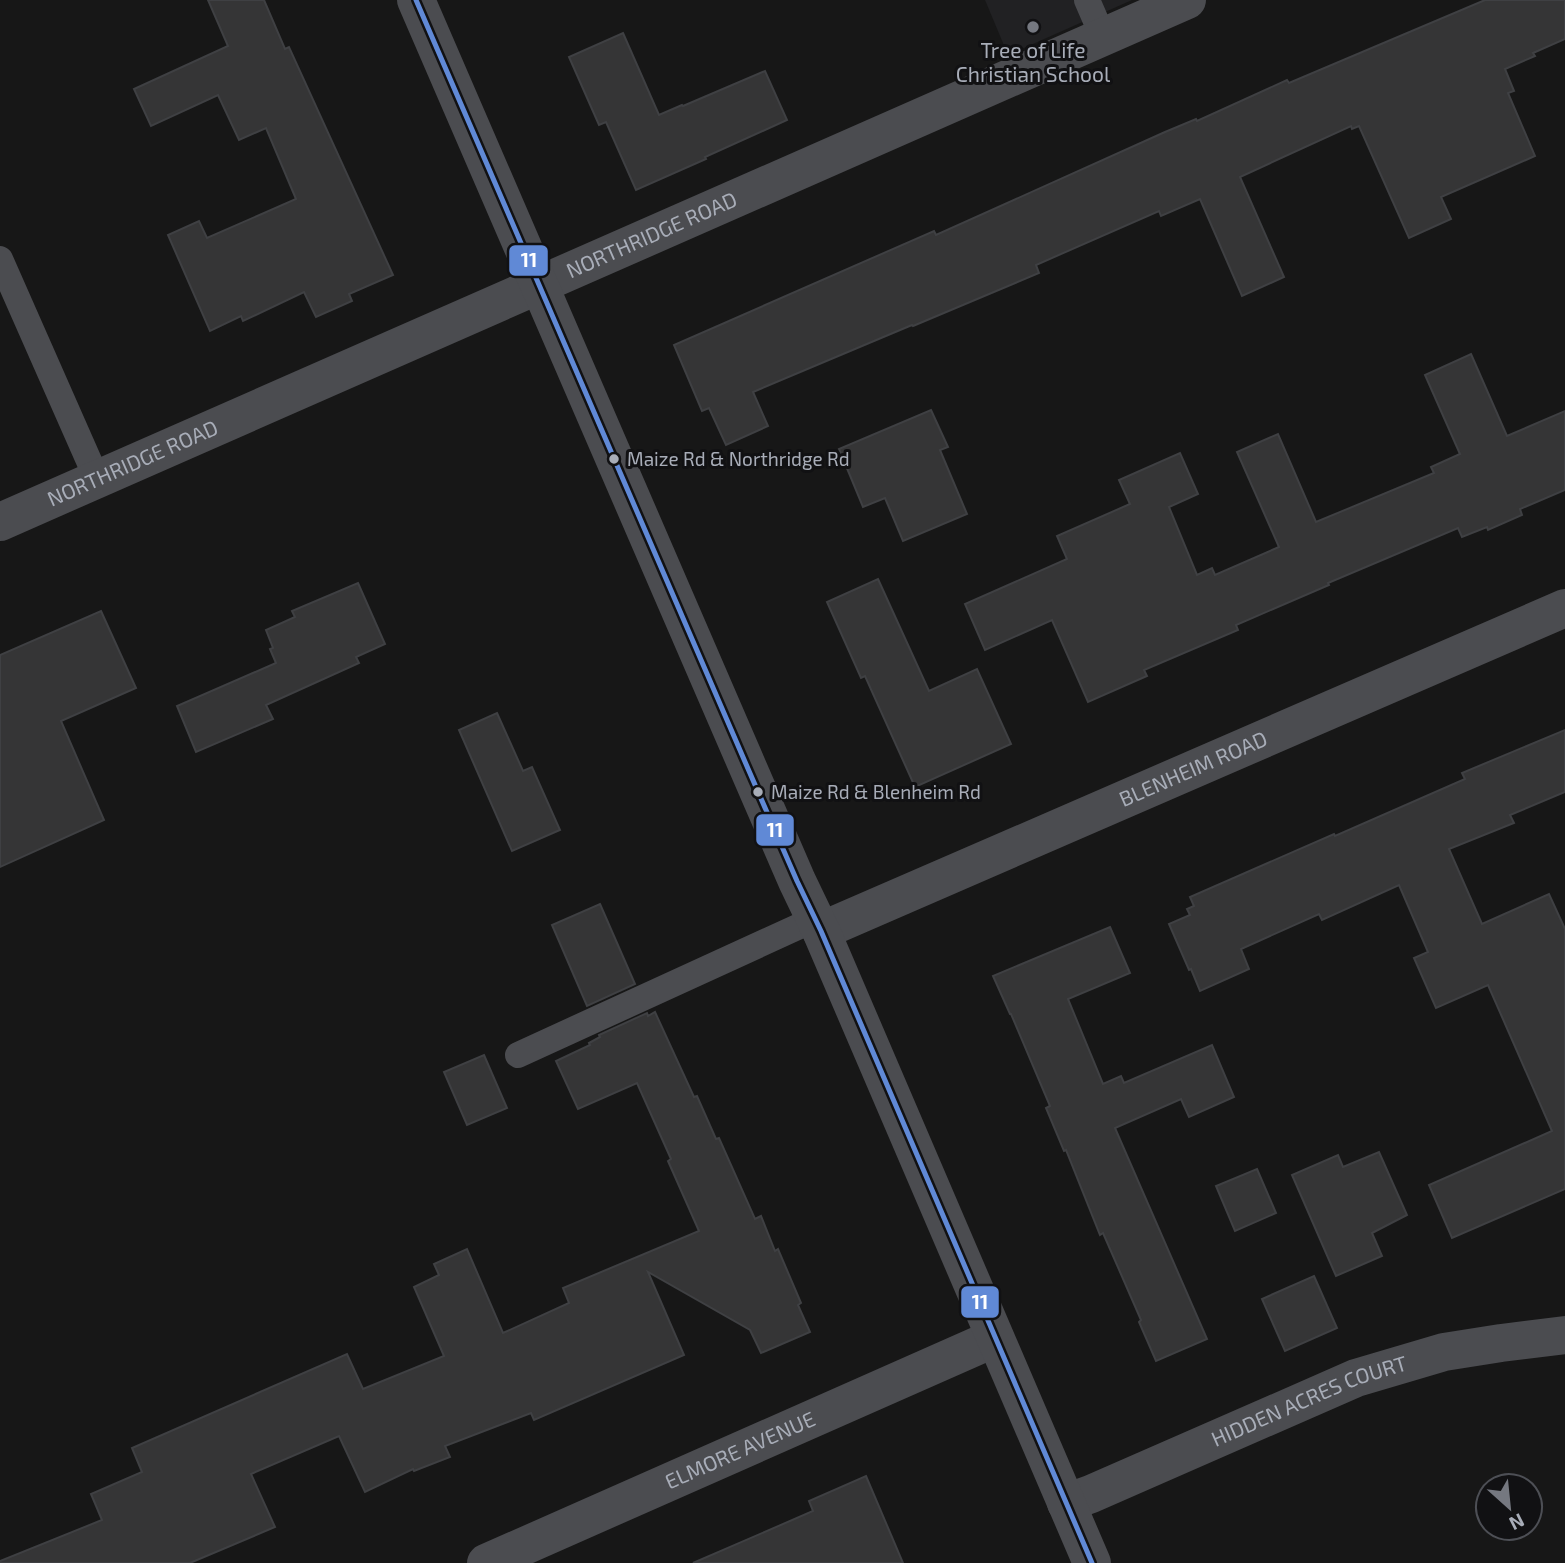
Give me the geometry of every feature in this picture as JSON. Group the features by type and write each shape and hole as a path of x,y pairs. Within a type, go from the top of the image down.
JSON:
{"street":[{"path":"416,0 1092,1563"},
{"name":"NORTHRIDGE ROAD","path":"0,522 1187,0"},
{"name":"BLENHEIM ROAD","path":"818,925 1565,608"},
{"name":"HIDDEN ACRES COURT","path":"1066,1503 1356,1378 1444,1352 1565,1335"},
{"name":"ELMORE AVENUE","path":"486,1563 995,1338"}],"lane":[{"path":"1087,0 1103,37"},
{"path":"0,259 97,479"},
{"path":"517,1055 818,925"}],"shaded area":[{"name":"Tree of Life Christian School","path":"985,0 1132,0 1008,55"}],"building":[{"path":"208,0 264,0 285,49 289,47 393,275 349,294 352,301 316,317 304,292 243,321 241,316 210,331 168,235 199,221 207,238 296,199 266,128 239,140 218,95 151,126 134,89 228,46"},
{"path":"1485,0 1565,0 1565,39 1505,69 1514,91 1508,93 1535,156 1441,197 1451,219 1409,238 1359,126 1352,129 1351,126 1240,177 1284,277 1242,296 1200,199 1161,216 1159,211 1036,265 1039,273 753,392 768,426 726,445 709,408 702,411 674,345 934,231 936,235 1287,80 1289,83"},
{"path":"623,33 659,115 765,71 787,120 636,190 606,122 599,125 569,57"},
{"path":"1471,354 1507,436 1565,411 1565,490 1520,509 1522,515 1488,530 1487,527 1462,537 1458,528 1328,583 1329,585 1236,625 1238,630 1144,670 1147,676 1088,702 1052,620 985,650 965,604 1067,559 1057,536 1130,504 1119,480 1180,453 1198,494 1169,507 1197,575 1212,568 1215,575 1279,547 1237,452 1278,434 1316,522 1434,473 1431,467 1460,454 1425,375"},
{"path":"931,410 948,447 940,450 967,514 903,541 885,498 863,507 839,449"},
{"path":"878,579 929,691 977,669 1011,744 915,787 865,676 861,678 827,602"},
{"path":"358,583 385,644 356,657 359,663 266,705 273,719 196,752 177,706 276,663 266,630 295,617 292,611"},
{"path":"101,611 136,688 61,721 104,820 0,867 0,655"},
{"path":"497,713 523,771 532,767 560,830 512,851 459,730"},
{"path":"1565,730 1565,792 1510,815 1514,823 1449,849 1482,924 1549,894 1565,929 1565,1189 1452,1238 1429,1185 1552,1131 1488,985 1436,1008 1414,958 1428,952 1399,885 1322,920 1319,914 1241,949 1249,969 1200,991 1169,924 1190,915 1187,909 1194,906 1190,897 1465,779 1462,773"},
{"path":"600,904 635,984 587,1006 552,925"},
{"path":"1110,927 1130,973 1068,999 1103,1084 1121,1076 1124,1083 1212,1045 1234,1097 1189,1117 1181,1099 1115,1128 1207,1339 1156,1361 1103,1233 1100,1235 1066,1150 1064,1151 1046,1108 1050,1106 993,976"},
{"path":"655,1012 694,1097 697,1096 716,1139 719,1138 755,1219 761,1216 775,1251 778,1249 810,1332 761,1353 750,1330 648,1272 684,1355 534,1420 531,1413 445,1446 450,1457 414,1471 413,1469 365,1492 339,1436 251,1474 275,1527 190,1563 0,1563 102,1520 91,1494 142,1472 132,1448 347,1354 363,1389 444,1356 414,1287 439,1275 434,1264 467,1249 503,1333 569,1303 563,1288 699,1231 637,1083 578,1109 556,1061 590,1045 599,1035 647,1013 648,1016"},
{"path":"484,1055 507,1108 467,1125 444,1072"},
{"path":"1379,1152 1407,1215 1372,1233 1382,1256 1336,1276 1292,1175 1338,1155 1343,1167"},
{"path":"1257,1169 1276,1213 1235,1231 1216,1186"},
{"path":"1314,1276 1337,1328 1285,1351 1262,1299"},
{"path":"866,1476 903,1563 693,1563 813,1511 809,1501"}],"transit line":[{"name":"11","path":"416,0 749,771 821,931 1092,1563"}],"place":[{"name":"Tree of Life Christian School","path":"1033,27"},
{"name":"Maize Rd & Northridge Rd","path":"614,459"},
{"name":"Maize Rd & Blenheim Rd","path":"758,792"}]}
